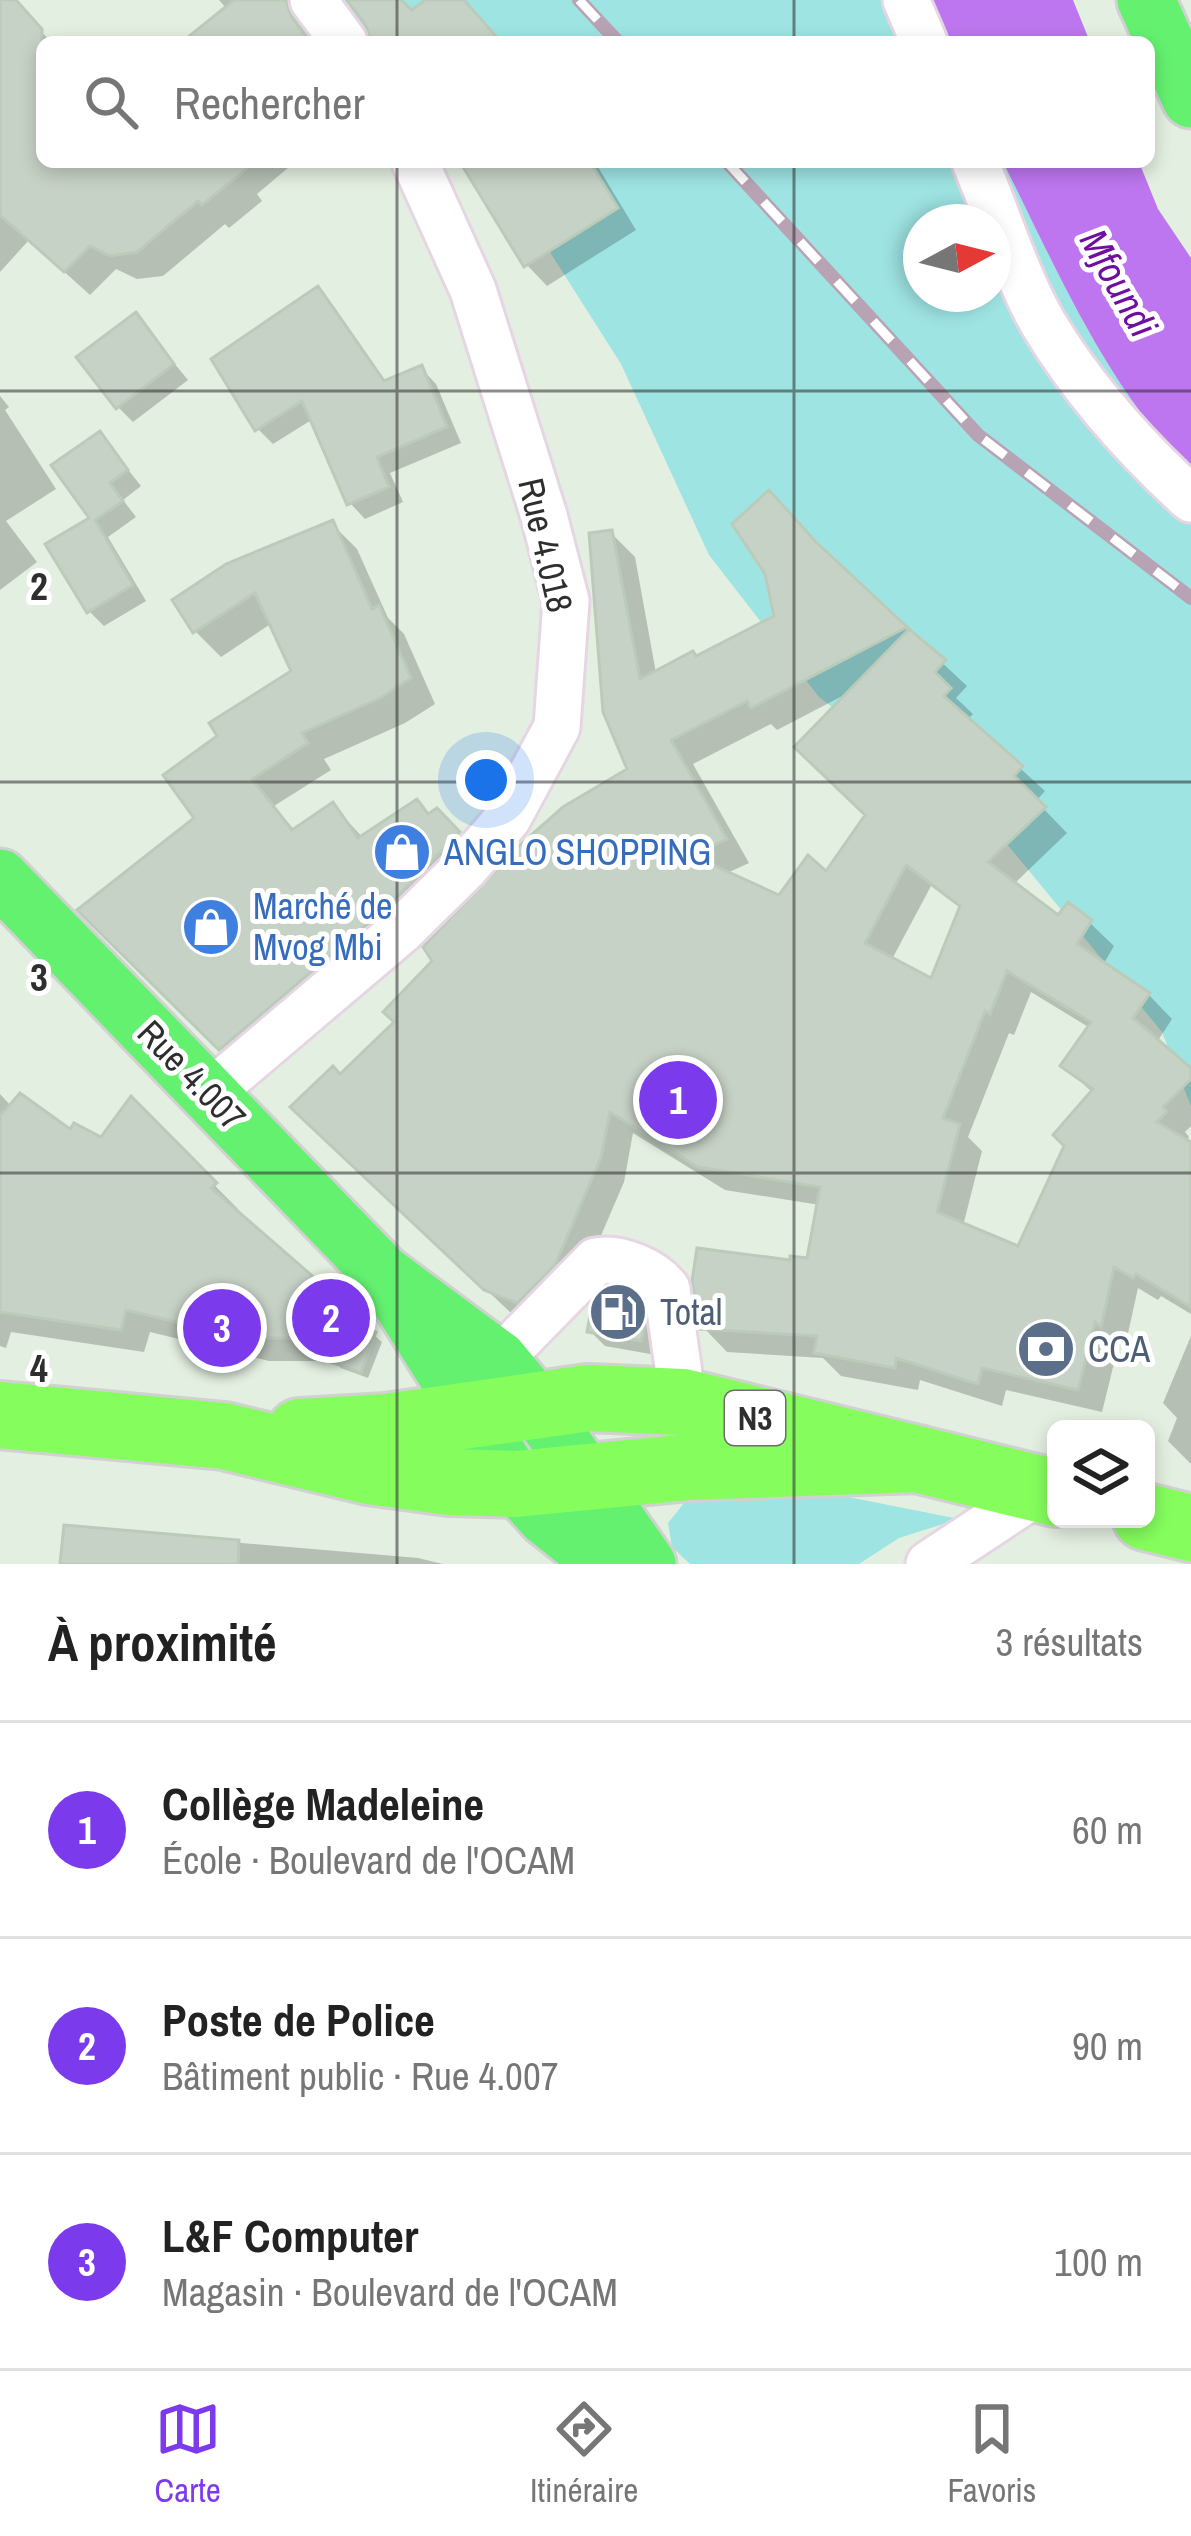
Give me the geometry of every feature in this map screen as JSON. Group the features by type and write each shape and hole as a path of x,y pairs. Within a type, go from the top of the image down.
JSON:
{"highway":[{"name":"N3","path":"224,1436 387,1427 523,1394 683,1402 1047,1491"},
{"name":"N3","path":"0,1414 224,1436 369,1471 450,1482 516,1484 689,1467 919,1459"},
{"path":"1155,1518 1191,1528"}],"main road":[{"name":"Rue 4.007","path":"0,878 383,1274 523,1394 603,1478 647,1564"},
{"name":"Rue 4.007","path":"523,1394 516,1484 546,1517 605,1564"}],"street":[{"path":"313,0 340,36"},
{"path":"906,0 921,36"},
{"name":"Rue 4.018","path":"210,1093 402,930 465,868 508,818 557,727 566,601 472,290 418,168"},
{"path":"978,168 1042,320 1119,428 1191,499"},
{"path":"523,1394 596,1261 610,1258 658,1277 667,1289 683,1402"},
{"path":"929,1564 1047,1492"}],"shaded area":[{"path":"325,0 933,0 948,36 361,36"},
{"path":"494,168 1006,168 1109,365 1161,439 1191,470 1191,1106 1162,1032 997,832 819,697 709,555 621,364"},
{"path":"813,1490 959,1519 899,1538 859,1564 690,1564 672,1547 668,1523 688,1498"}],"water":[{"path":"933,0 1073,0 1088,36 948,36"},
{"name":"Mfoundi","path":"1006,168 1141,168 1158,209 1191,258 1191,469 1134,403 1063,283"}],"building":[{"path":"0,0 16,0 42,29 42,36 36,36 36,168 248,168 202,205 198,201 137,252 110,256 90,246 64,272 0,215"},
{"path":"234,0 286,0 306,36 189,36"},
{"path":"347,0 401,0 412,10 425,0 464,0 496,36 369,36"},
{"path":"464,168 594,168 618,208 524,267"},
{"path":"318,286 384,381 422,365 447,427 377,457 389,487 347,505 302,401 255,431 211,359"},
{"path":"136,312 174,364 116,409 76,357"},
{"path":"100,431 128,470 110,483 123,501 95,520 133,585 87,613 45,544 89,518 51,465"},
{"path":"769,490 815,541 907,627 751,708 747,701 671,740 727,839 691,855 779,895 808,855 826,871 865,815 794,747 909,629 946,660 935,672 951,688 944,696 1023,766 1014,776 1046,807 988,862 1058,915 1068,902 1092,920 1077,944 1150,993 1133,1018 1191,1068 1191,1079 1163,1107 1167,1111 1157,1122 1191,1142 1191,1307 1136,1274 1133,1278 1114,1267 1101,1327 1095,1322 1078,1390 982,1368 978,1384 896,1358 895,1368 814,1353 817,1336 700,1329 692,1281 697,1248 807,1258 820,1187 698,1167 610,1112 601,1157 555,1265 517,1303 484,1290 290,1107 333,1066 340,1074 394,1022 383,1012 432,961 423,947 521,844 563,807 627,769 603,712 589,533 612,530 640,679 774,616 765,574 732,524","holes":["906,865 960,906 931,978 865,943","1007,971 1091,1022 1060,1066 1093,1089 1053,1135 1064,1146 1018,1246 937,1212 960,1124 943,1118 985,1011 990,1014"]},
{"path":"333,520 372,609 379,605 411,678 380,698 302,733 308,743 252,779 292,830 333,802 358,838 417,799 428,814 437,808 460,832 384,910 219,1050 77,910 194,818 163,775 217,736 209,723 291,671 255,593 193,633 172,600 226,564"},
{"path":"20,1093 70,1129 74,1123 101,1137 131,1096 217,1183 211,1188 340,1300 322,1338 243,1338 126,1310 121,1330 0,1312 0,1116"},
{"name":"Total","path":"608,1287 641,1302 645,1325 641,1341 587,1332 592,1304"},
{"path":"347,1320 376,1332 361,1373 331,1362"},
{"path":"64,1525 239,1540 238,1564 60,1564"}],"railway":[{"path":"579,0 612,36"},
{"path":"733,168 978,435 1191,598"}],"place":[{"name":"ANGLO SHOPPING","path":"402,852"},
{"name":"Marché de Mvog Mbi","path":"211,927"},
{"name":"Collège Madeleine","path":"678,1100"},
{"name":"Total","path":"618,1312"},
{"name":"Poste de Police","path":"331,1318"},
{"name":"L&F Computer","path":"222,1328"},
{"name":"CCA","path":"1046,1349"}]}
